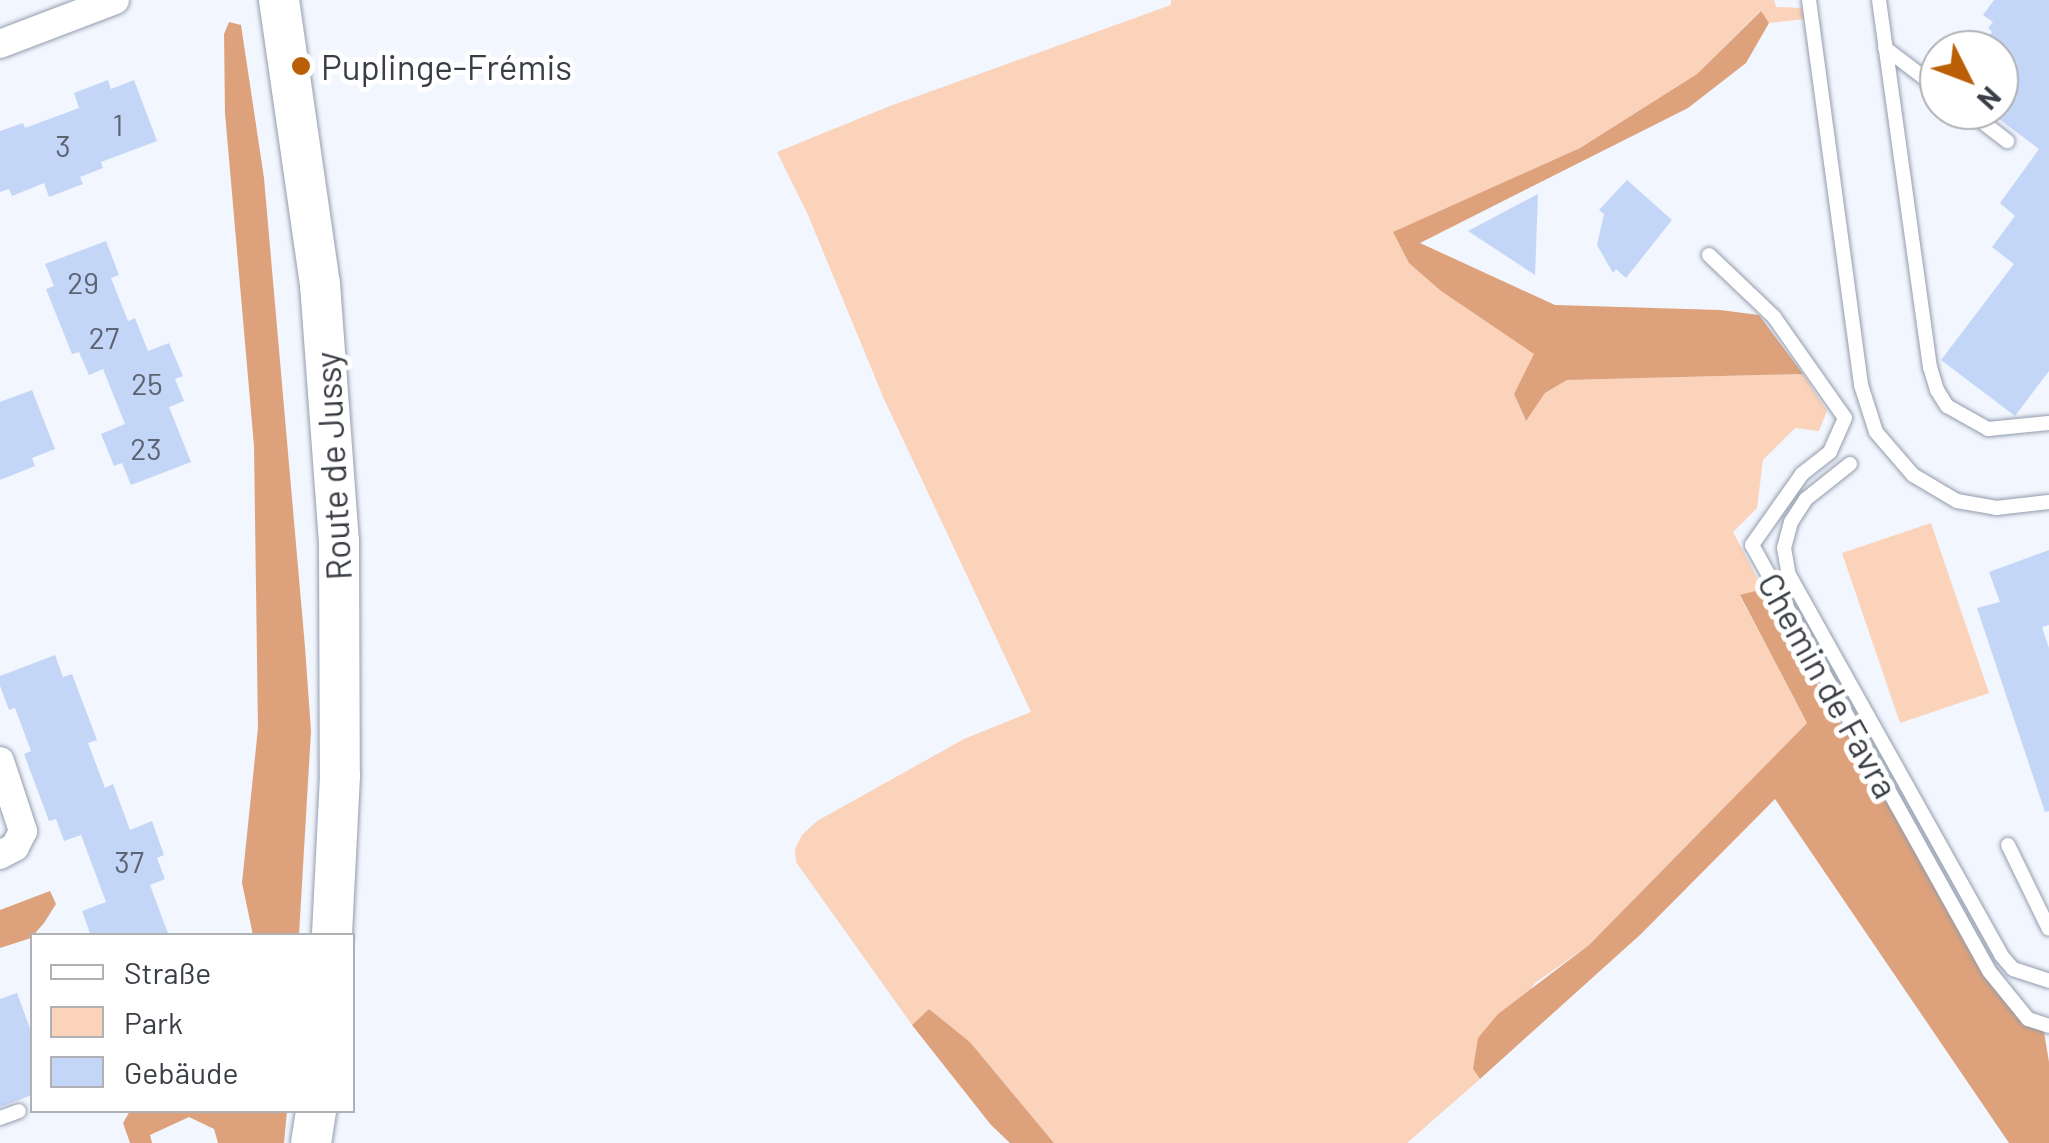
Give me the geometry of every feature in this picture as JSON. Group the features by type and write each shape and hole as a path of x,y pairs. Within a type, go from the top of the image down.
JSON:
{"main road":[{"name":"Route de Jussy","path":"279,0 320,284 339,541 340,776 332,933"},
{"path":"312,1143 316,1113"}],"street":[{"path":"0,44 115,0"},
{"path":"0,761 23,831 15,847 0,855"}],"lane":[{"path":"1809,0 1861,384 1876,432 1913,475 1957,501 1996,508 2049,502"},
{"path":"1879,0 1930,367 1937,390 1947,406 1988,429 2049,423"},
{"path":"1886,48 1919,74"},
{"path":"1993,130 2007,141"},
{"name":"Chemin de Favra","path":"1709,255 1774,317 1845,418 1830,452 1802,474 1752,544 1989,971 2028,1019 2049,1026"},
{"path":"1850,464 1806,499 1790,522 1784,548 1789,575 2001,955 2012,969 2049,981"},
{"path":"2008,846 2049,929"},
{"path":"0,1118 19,1111"}],"green space":[{"path":"1171,0 1774,0 1776,7 1802,8 1804,19 1769,23 1760,11 1697,74 1580,148 1394,233 1441,291 1535,354 1514,394 1525,420 1545,393 1567,380 1803,374 1827,411 1819,431 1795,428 1763,460 1757,508 1733,532 1763,589 1740,596 1807,723 1589,945 1535,983 1473,1069 1480,1079 1407,1143 1054,1143 970,1042 929,1009 912,1025 796,862 795,849 802,835 817,821 964,739 1031,712 884,399 808,215 777,152 890,106 1171,5"},
{"path":"1931,523 1989,693 1900,723 1842,553"}],"shaded area":[{"path":"1761,11 1769,23 1746,63 1688,108 1420,243 1555,305 1720,310 1759,315 1803,374 1567,380 1545,393 1526,421 1514,394 1534,354 1441,291 1409,263 1393,232 1580,148 1697,74"},
{"path":"229,22 241,25 264,178 305,647 311,731 299,933 253,933 242,883 258,728 254,446 225,113 224,34"},
{"path":"1763,589 1839,723 1851,724 1989,971 2043,1026 2049,1062 2049,1143 2009,1143 1775,799 1641,934 1480,1079 1473,1069 1478,1038 1498,1014 1589,945 1807,723 1740,595"},
{"path":"50,891 56,904 35,933 30,933 30,938 0,948 0,910"},
{"path":"929,1009 970,1042 1054,1143 1010,1143 991,1125 912,1025"},
{"path":"129,1113 287,1113 284,1143 218,1143 214,1129 189,1117 150,1135 152,1143 130,1143 123,1123"}],"building":[{"path":"1994,0 2049,0 2049,371 2015,416 1941,360 2014,264 1992,247 2015,216 2000,203 2039,149 2014,130 2019,130 2019,30 1990,30 1993,22 1983,15"},
{"path":"108,80 111,89 134,80 157,141 101,162 103,168 80,177 83,184 49,197 44,183 12,196 9,189 0,192 0,131 23,123 25,128 79,108 74,93"},
{"path":"1627,180 1672,220 1626,278 1616,269 1613,273 1597,245 1604,214 1599,210"},
{"path":"1538,194 1535,275 1468,231"},
{"path":"106,241 119,275 111,278 128,321 135,318 148,351 169,343 183,376 175,379 184,401 169,407 191,462 131,485 122,463 114,466 101,434 125,424 103,369 89,375 79,352 72,354 46,289 54,286 45,264"},
{"path":"32,390 55,449 32,458 35,466 0,480 0,402"},
{"path":"2049,550 2049,625 2042,627 2049,648 2049,811 2045,812 1977,608 2000,602 1989,572"},
{"path":"55,655 63,677 72,674 97,740 88,743 105,788 113,784 130,830 152,821 164,855 157,858 165,879 150,885 168,933 90,933 82,911 106,902 81,835 64,841 56,819 49,821 24,754 31,751 15,708 9,710 0,676"},
{"path":"17,993 30,1029 30,1096 0,1107 0,999"}],"place":[{"name":"Puplinge-Frémis","path":"301,66"}]}
